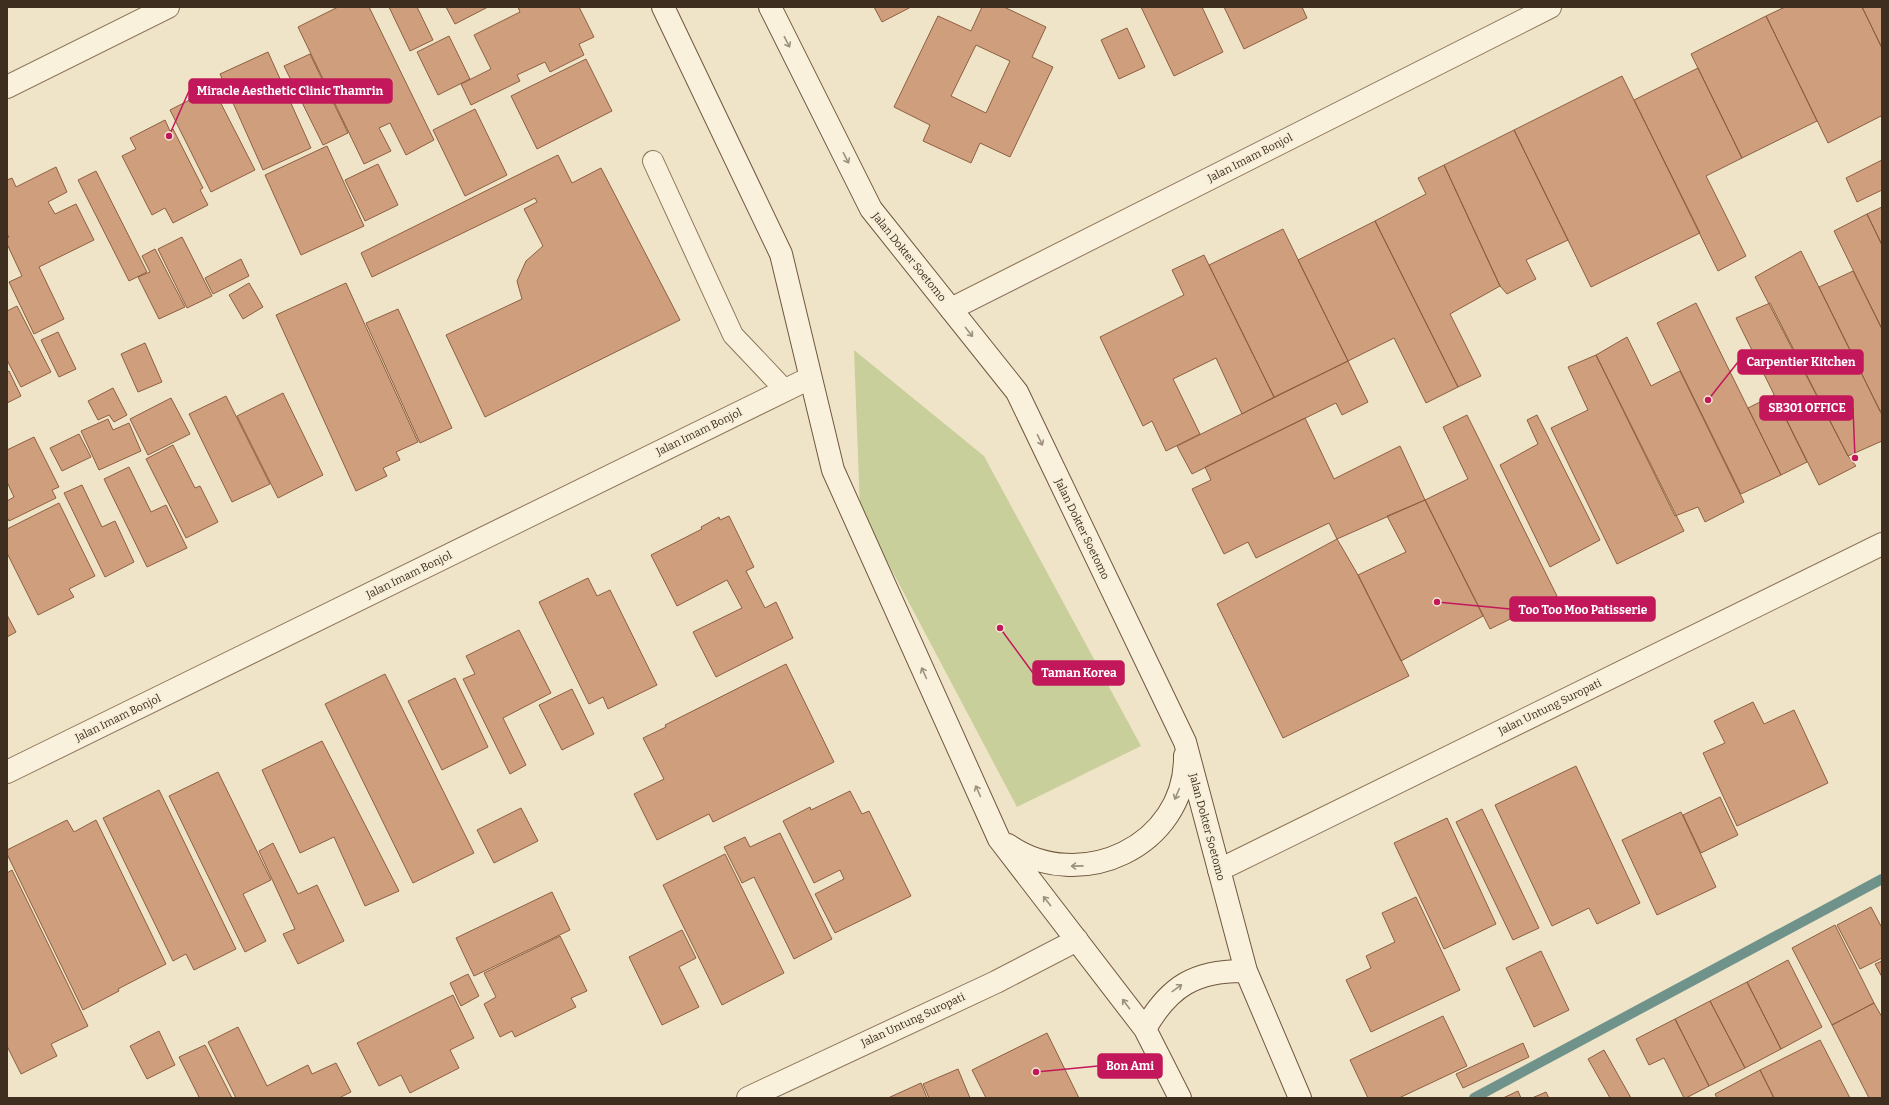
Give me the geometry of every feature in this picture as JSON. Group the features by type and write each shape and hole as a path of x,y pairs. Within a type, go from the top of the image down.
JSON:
{"main road":[{"path":"7,87 168,7"},
{"path":"662,7 781,254 833,470 999,839 1144,1029 1180,1098"},
{"name":"Jalan Dokter Soetomo","path":"770,7 871,210 1017,392 1185,742 1246,971 1300,1098"},
{"name":"Jalan Imam Bonjol","path":"951,309 1550,7"},
{"name":"Jalan Imam Bonjol","path":"7,772 810,378"},
{"name":"Jalan Untung Suropati","path":"1219,870 1882,544"},
{"path":"999,839 1018,852 1038,861 1060,866 1082,866 1104,862 1124,853 1143,841 1159,826 1172,807 1180,787 1185,764 1185,742"},
{"name":"Jalan Untung Suropati","path":"748,1098 996,982 1077,940"},
{"path":"1144,1029 1155,1011 1168,995 1185,983 1205,974 1225,970 1246,971"}],"lane":[{"path":"654,161 733,335 786,390"}],"green space":[{"path":"854,350 984,456 1141,746 1017,807 860,510"}],"building":[{"path":"338,7 369,7 434,140 406,155 390,123 379,128 391,151 364,164 298,27"},
{"path":"389,7 417,7 433,40 410,51"},
{"path":"446,7 488,7 455,24"},
{"path":"518,7 579,7 594,37 579,44 584,55 550,72 545,62 517,75 520,81 471,105 461,84 491,69 474,35 520,12"},
{"path":"874,7 911,7 882,22"},
{"path":"982,7 1004,7 1046,27 1032,57 1053,67 1010,157 980,143 971,163 923,141 930,125 894,107 938,16 971,31","holes":["976,45 1010,61 986,113 951,96"]},
{"path":"1141,7 1202,7 1223,52 1174,76"},
{"path":"1224,7 1302,7 1307,18 1244,49"},
{"path":"1785,7 1862,7 1882,48 1882,119 1881,116 1828,143 1766,16"},
{"path":"1862,7 1882,7 1882,48"},
{"path":"1766,16 1817,121 1742,158 1691,54"},
{"path":"1127,28 1145,67 1119,79 1101,40"},
{"path":"449,36 470,79 438,95 417,52"},
{"path":"268,52 311,148 263,170 220,74"},
{"path":"310,54 348,133 323,145 284,66"},
{"path":"586,59 612,111 537,149 511,96"},
{"path":"1698,68 1742,158 1706,176 1746,256 1718,271 1634,100"},
{"path":"1622,76 1700,233 1591,287 1514,130"},
{"path":"213,88 255,170 211,192 170,110"},
{"path":"475,109 507,175 465,196 433,130"},
{"path":"165,120 170,131 173,129 203,188 200,190 208,205 173,223 165,208 152,215 122,156 136,149 130,138"},
{"path":"1514,130 1568,240 1526,260 1536,279 1507,294 1500,286 1444,165"},
{"path":"327,146 364,226 301,255 265,175"},
{"path":"558,155 572,183 601,168 680,320 485,417 446,335 522,299 517,281 526,261 543,246 524,209 537,202 535,198 372,277 361,253"},
{"path":"1882,160 1882,190 1857,202 1846,178"},
{"path":"378,164 398,205 365,221 345,180"},
{"path":"1444,165 1500,286 1450,314 1481,376 1458,387 1375,221 1426,194 1418,178"},
{"path":"56,167 67,192 48,202 55,214 76,204 94,240 39,267 64,319 34,334 9,282 22,276 7,244 7,238 9,237 7,234 7,180 12,178 16,187"},
{"path":"96,171 147,272 129,281 78,180"},
{"path":"1882,207 1882,245 1867,214"},
{"path":"1867,214 1882,245 1882,329 1834,231"},
{"path":"1375,221 1458,387 1426,403 1394,338 1348,361 1298,260"},
{"path":"1283,229 1348,361 1274,397 1209,265"},
{"path":"182,237 212,296 187,308 158,249"},
{"path":"155,249 185,307 159,319 138,277 150,272 142,256"},
{"path":"1801,251 1882,415 1882,441 1848,456 1755,277"},
{"path":"1204,255 1274,397 1242,414 1216,358 1173,379 1200,434 1166,451 1152,421 1143,426 1100,337 1184,295 1172,270"},
{"path":"241,259 249,276 213,294 205,278"},
{"path":"1853,271 1882,329 1882,410 1880,411 1819,287"},
{"path":"249,283 263,307 243,319 229,295"},
{"path":"346,283 418,442 396,452 400,460 383,468 387,476 356,491 276,315"},
{"path":"1696,303 1781,475 1741,494 1657,323"},
{"path":"1770,303 1848,456 1856,466 1819,485 1736,318"},
{"path":"17,306 51,372 21,387 7,360 7,311"},
{"path":"398,309 452,428 420,443 366,323"},
{"path":"58,332 76,369 59,377 41,340"},
{"path":"1627,337 1651,386 1680,371 1744,502 1705,522 1698,507 1675,516 1596,355"},
{"path":"145,343 162,382 138,392 121,354"},
{"path":"1596,355 1684,531 1617,564 1551,428 1588,410 1568,367"},
{"path":"1348,361 1368,402 1342,415 1336,403 1192,474 1177,446"},
{"path":"9,371 21,396 7,403 7,372"},
{"path":"113,388 127,415 114,422 109,415 98,420 88,401"},
{"path":"283,393 323,475 278,498 237,416"},
{"path":"1774,395 1807,462 1781,475 1748,408"},
{"path":"226,396 270,484 232,502 189,414"},
{"path":"171,398 190,434 148,455 130,419"},
{"path":"1467,415 1557,596 1490,629 1425,500 1468,479 1443,427"},
{"path":"1537,415 1600,540 1550,567 1500,465 1538,444 1527,420"},
{"path":"1305,418 1334,479 1400,446 1425,500 1337,539 1329,523 1256,558 1248,542 1224,554 1192,489 1211,480 1205,467"},
{"path":"108,419 113,430 129,423 141,451 99,470 81,431"},
{"path":"79,434 91,457 62,471 50,448"},
{"path":"34,437 59,487 52,490 56,498 9,521 7,517 7,501 14,497 7,482 7,450"},
{"path":"173,445 195,488 200,486 218,522 186,538 146,459"},
{"path":"129,467 151,512 166,505 187,548 147,567 104,479"},
{"path":"82,485 102,527 115,521 134,562 105,577 64,493"},
{"path":"1425,500 1483,616 1401,661 1358,575 1406,552 1387,516"},
{"path":"59,503 95,576 69,589 74,597 38,615 7,553 7,529"},
{"path":"729,516 754,567 746,571 765,608 776,602 793,638 716,677 693,632 742,608 727,580 677,606 651,555 702,529 701,527 719,517 720,520"},
{"path":"1337,539 1358,575 1409,676 1283,738 1217,604"},
{"path":"588,578 597,596 610,590 657,685 608,709 603,697 589,704 539,602"},
{"path":"7,615 16,632 7,637"},
{"path":"519,630 551,693 503,718 526,765 510,774 463,679 475,674 466,656"},
{"path":"786,664 834,762 713,822 709,814 657,840 634,794 664,779 643,738 666,727 665,725"},
{"path":"385,674 474,853 413,883 325,704"},
{"path":"455,678 488,747 442,770 408,701"},
{"path":"572,689 594,734 562,750 539,705"},
{"path":"1753,702 1764,724 1794,710 1828,783 1737,826 1703,753 1725,743 1714,721"},
{"path":"322,741 399,891 365,906 334,837 300,853 262,770"},
{"path":"1576,766 1640,903 1597,924 1589,908 1552,926 1495,805"},
{"path":"218,772 271,880 243,894 266,941 245,952 169,796"},
{"path":"159,790 236,949 194,970 186,954 173,961 103,818"},
{"path":"850,791 862,814 869,811 911,896 835,933 815,894 844,879 840,870 814,883 783,821 810,807 811,810"},
{"path":"1720,797 1738,835 1701,853 1683,815"},
{"path":"521,808 538,841 494,863 477,830"},
{"path":"1482,809 1539,928 1513,940 1456,822"},
{"path":"1681,812 1716,887 1657,915 1622,840"},
{"path":"1447,818 1496,924 1444,949 1394,843"},
{"path":"67,820 74,832 96,820 166,964 118,989 119,991 83,1010 7,854 7,850"},
{"path":"780,833 832,939 794,959 754,877 742,883 724,847 745,837 750,847"},
{"path":"273,843 298,894 317,885 344,941 298,964 283,934 295,929 259,851"},
{"path":"725,854 784,973 722,1005 663,885"},
{"path":"12,870 88,1026 51,1044 57,1056 21,1074 7,1046 7,873"},
{"path":"552,892 570,930 474,976 456,938"},
{"path":"1416,897 1460,990 1371,1032 1346,980 1371,968 1366,956 1395,942 1382,913"},
{"path":"1871,907 1882,928 1882,958 1860,969 1837,925"},
{"path":"1835,925 1874,1003 1832,1025 1792,948"},
{"path":"682,930 696,958 679,967 699,1007 662,1025 629,957"},
{"path":"560,936 587,991 571,998 576,1007 515,1037 512,1031 500,1037 484,1004 496,997 484,973"},
{"path":"1541,951 1569,1010 1534,1027 1506,968"},
{"path":"1788,960 1822,1027 1781,1049 1747,982"},
{"path":"1882,961 1882,977 1875,964"},
{"path":"468,974 479,996 461,1006 450,983"},
{"path":"1747,982 1781,1049 1745,1068 1710,1001"},
{"path":"453,995 474,1038 450,1050 459,1068 410,1093 401,1075 379,1086 357,1043"},
{"path":"1710,1001 1745,1068 1709,1086 1675,1019"},
{"path":"1874,1003 1882,1017 1882,1098 1869,1098 1832,1025"},
{"path":"1443,1016 1467,1066 1399,1098 1368,1098 1350,1060"},
{"path":"1675,1019 1709,1086 1686,1098 1684,1098 1664,1058 1649,1065 1636,1039"},
{"path":"238,1027 267,1086 308,1065 312,1074 336,1063 351,1092 339,1098 236,1098 208,1042"},
{"path":"159,1031 175,1065 147,1079 130,1046"},
{"path":"1047,1033 1079,1098 986,1098 972,1070"},
{"path":"1820,1040 1850,1098 1774,1098 1760,1070"},
{"path":"1523,1043 1529,1057 1463,1088 1456,1074"},
{"path":"205,1045 232,1098 197,1098 199,1097 179,1057"},
{"path":"1604,1050 1631,1098 1610,1098 1588,1059"},
{"path":"958,1069 970,1098 929,1098 923,1084"},
{"path":"1760,1070 1774,1098 1717,1098 1715,1094"},
{"path":"921,1083 927,1098 888,1098"},
{"path":"1518,1091 1521,1098 1503,1098"},
{"path":"1546,1092 1549,1098 1532,1098"}],"waterway":[{"path":"1474,1098 1882,879"}],"place":[{"name":"Miracle Aesthetic Clinic Thamrin","path":"169,136"},
{"name":"Carpentier Kitchen","path":"1708,400"},
{"name":"SB301 OFFICE","path":"1855,458"},
{"name":"Too Too Moo Patisserie","path":"1437,602"},
{"name":"Taman Korea","path":"1000,628"},
{"name":"Bon Ami","path":"1036,1072"}]}
